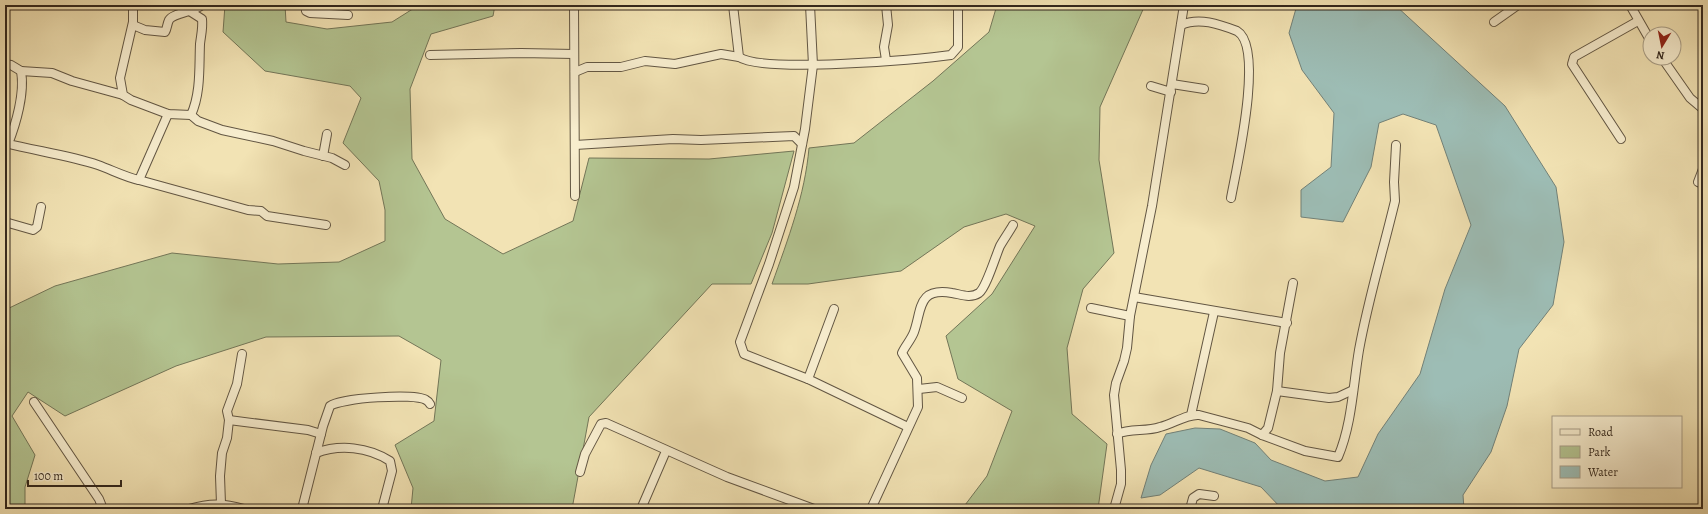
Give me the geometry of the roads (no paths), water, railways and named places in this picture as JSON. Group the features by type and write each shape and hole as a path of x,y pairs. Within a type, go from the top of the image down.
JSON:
{"street":[{"path":"123,95 120,78 133,25 133,5"},
{"path":"133,25 145,30 165,32 168,21 172,17 178,16 186,11 191,12 197,10 202,5"},
{"path":"305,5 306,11 310,13 348,15"},
{"path":"574,5 575,196"},
{"path":"733,5 739,57"},
{"path":"810,5 813,65 802,144 794,187 740,342 744,354 808,379 908,427"},
{"path":"886,5 888,25 884,47 886,60"},
{"path":"575,72 587,67 621,67 645,61 675,64 721,54 739,57 744,61 756,63 813,65 951,55 958,47 958,5"},
{"path":"1114,509 1121,484 1122,470 1114,395 1116,383 1124,361 1130,316 1152,206 1184,5"},
{"path":"1494,22 1518,5"},
{"path":"1630,5 1642,27"},
{"path":"191,12 202,19 204,29 200,43 197,97 191,115"},
{"path":"1180,25 1189,21 1199,21 1237,31 1242,33 1248,50 1246,119 1231,198"},
{"path":"1621,139 1572,64 1574,57 1638,21"},
{"path":"430,55 521,53 574,54"},
{"path":"5,64 11,65 21,71 52,73 72,81 123,95 131,100 168,114 191,115 198,121 222,130 258,136 332,158 345,165"},
{"path":"1668,66 1690,98 1703,109"},
{"path":"21,71 23,81 17,122 7,144 99,166 127,178 248,210 261,211 267,216 326,225"},
{"path":"1151,86 1204,89"},
{"path":"139,180 168,114"},
{"path":"324,156 327,134"},
{"path":"575,145 673,139 701,140 794,136 802,144"},
{"path":"1117,434 1128,430 1161,427 1191,415 1224,420 1305,451 1338,457 1344,443 1349,422 1353,390 1366,318 1395,202 1394,182 1396,145"},
{"path":"1703,169 1697,180 1703,184"},
{"path":"5,222 34,230 37,227 41,207"},
{"path":"871,509 918,407 918,389 914,371 902,354 912,338 916,327 919,306 924,298 937,292 966,296 978,294 982,290 992,270 1001,245 1013,225"},
{"path":"1262,435 1268,428 1277,391 1280,353 1287,323 1293,283"},
{"path":"1134,297 1214,312 1287,323"},
{"path":"1091,308 1130,316"},
{"path":"808,379 834,309"},
{"path":"1191,415 1214,312"},
{"path":"221,504 220,476 222,453 227,438 229,420 226,411 237,384 242,354"},
{"path":"918,389 937,387 962,398"},
{"path":"1277,391 1329,398 1338,397 1353,390"},
{"path":"302,509 328,410 333,404 388,396 424,399 430,404"},
{"path":"34,402 99,499 103,509"},
{"path":"229,420 308,430 321,434"},
{"path":"580,472 585,454 601,424 606,423 727,477 814,509"},
{"path":"316,453 328,448 357,449 378,455 390,461 392,471 382,509"},
{"path":"641,509 666,450"},
{"path":"1190,509 1193,498 1199,494 1214,496"},
{"path":"189,509 206,504 221,504 244,509"}],"water":[{"path":"1297,5 1395,5 1505,106 1556,187 1564,242 1553,305 1519,349 1507,406 1491,452 1463,495 1464,509 1282,509 1261,487 1199,468 1160,495 1141,498 1151,465 1166,434 1195,428 1220,429 1255,443 1271,460 1325,481 1358,477 1378,434 1420,374 1445,289 1471,225 1436,125 1403,114 1379,123 1371,167 1343,222 1301,217 1301,190 1331,167 1334,113 1302,70 1289,33"}]}
